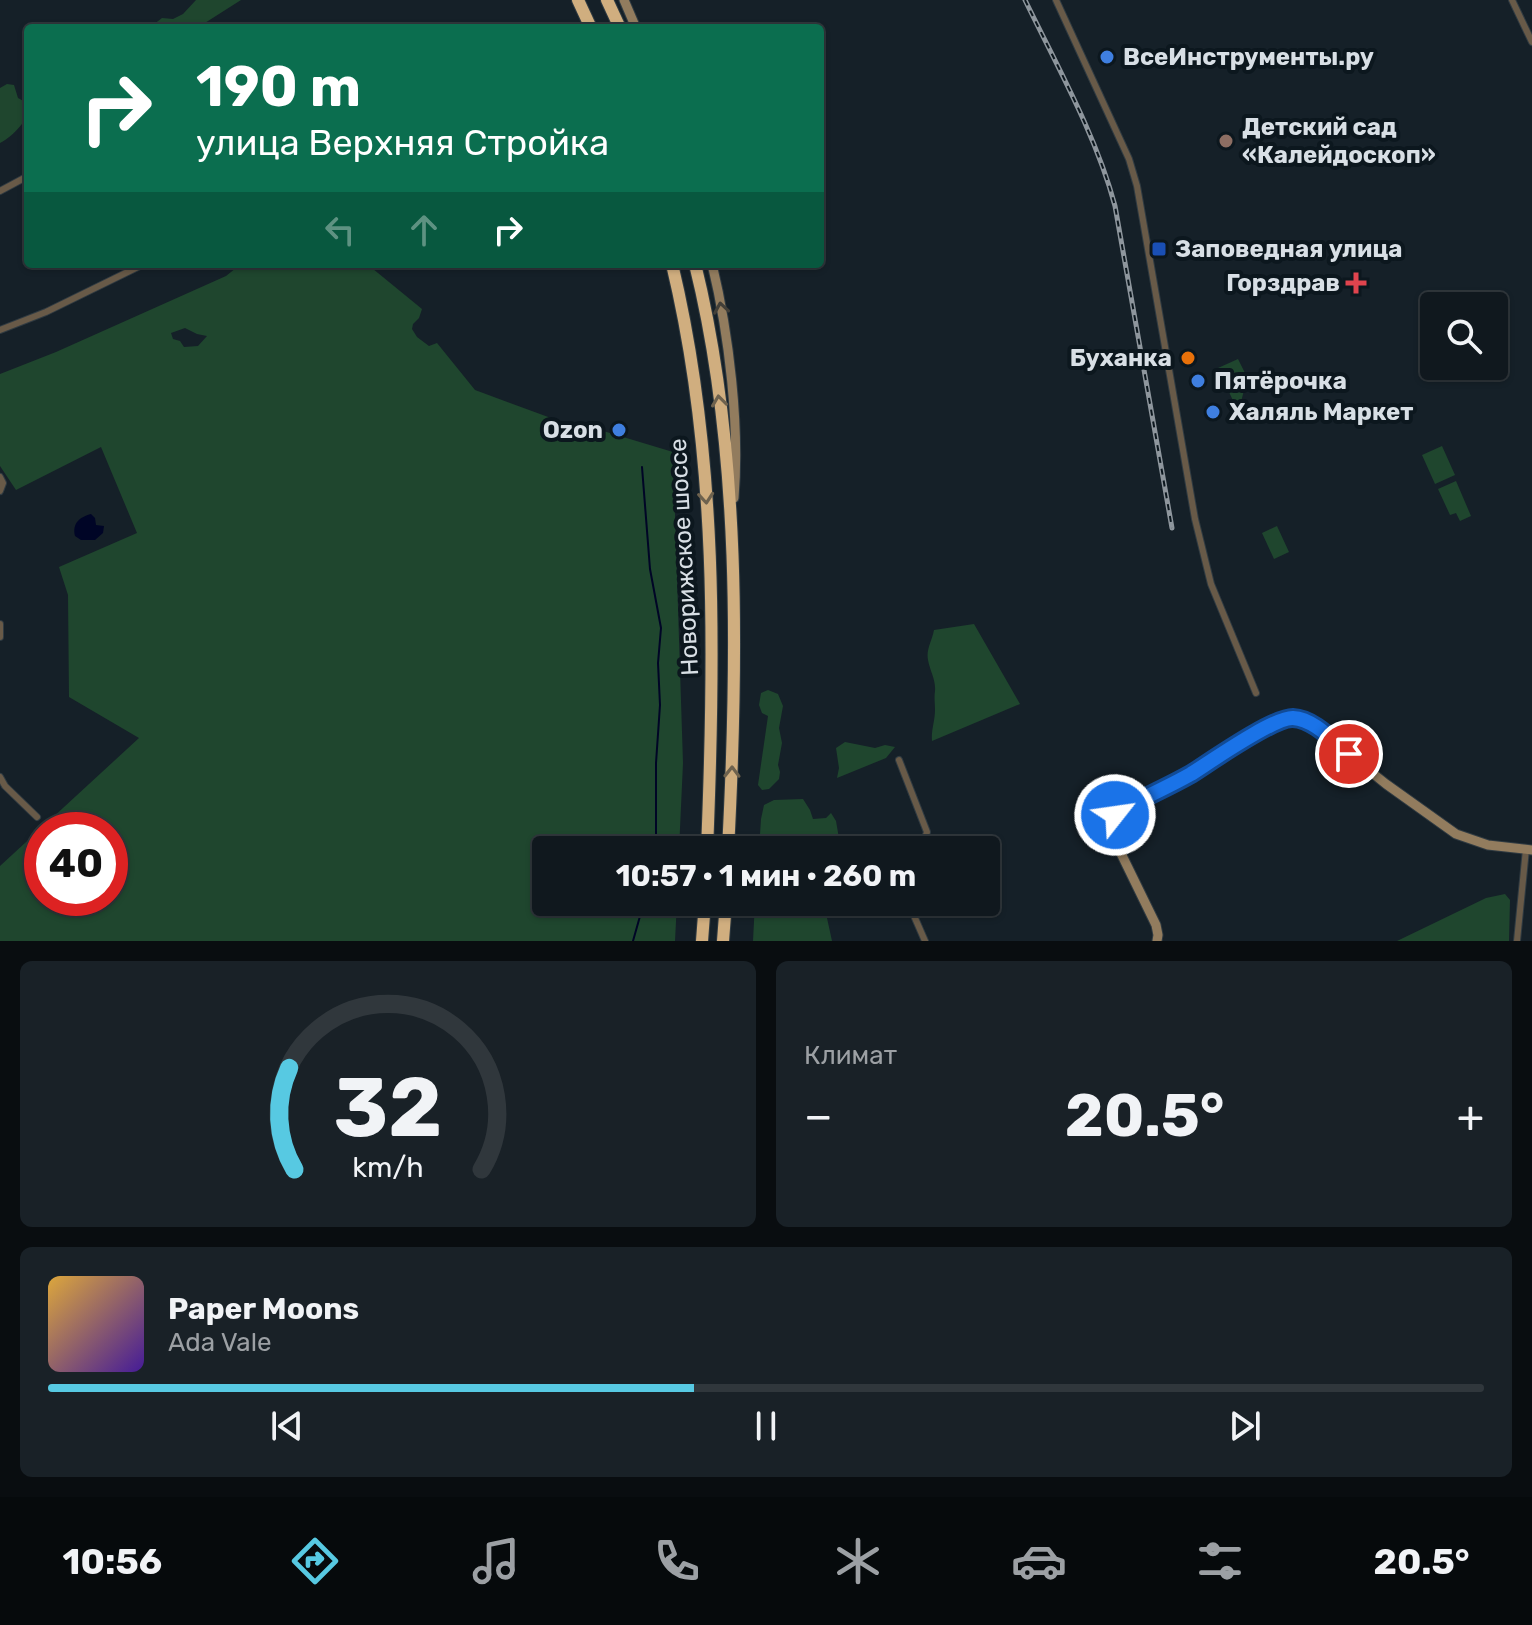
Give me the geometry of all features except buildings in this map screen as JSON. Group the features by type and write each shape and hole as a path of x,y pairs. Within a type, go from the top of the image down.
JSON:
{"highway":[{"path":"578,0 589,24"},
{"path":"607,0 618,24"},
{"name":"Новорижское шоссе","path":"673,268 695,394 707,510 713,684 708,836"},
{"name":"Новорижское шоссе","path":"696,268 718,393 730,525 734,688 729,836"},
{"path":"702,941 704,916"},
{"path":"723,941 725,916"}],"street":[{"path":"624,0 634,24"},
{"path":"1056,0 1115,126 1133,173 1198,532 1211,584 1256,693"},
{"path":"1512,0 1532,42"},
{"path":"0,191 24,178"},
{"path":"0,330 46,312 136,268"},
{"path":"713,268 728,360 737,468 730,525"},
{"path":"0,477 3,483 0,491"},
{"path":"0,624 0,637"},
{"path":"1157,941 1156,925 1113,837 1115,815 1286,718 1301,719 1311,724 1448,829 1477,842 1529,850 1517,941"},
{"path":"899,760 927,832 926,836"},
{"path":"0,777 32,812"},
{"path":"914,916 925,941"}],"green space":[{"path":"196,0 241,0 203,24 154,24 162,18 173,19 183,14"},
{"path":"7,84 14,85 18,98 24,102 24,120 12,135 0,143 0,88"},
{"path":"236,268 372,268 422,309 412,329 417,337 429,346 437,343 475,390 570,425 580,424 673,452 683,763 680,836 532,836 532,916 676,916 675,941 0,941 0,866 24,844 24,916 128,916 128,812 59,812 139,738 69,697 68,595 59,567 137,533 101,447 16,490 0,466 0,374 226,276","holes":["185,328 207,336 198,346 184,347 180,341 173,339 171,333"]},
{"path":"1238,359 1245,373 1241,382 1244,390 1241,402 1235,405 1218,368"},
{"path":"1442,446 1455,475 1435,484 1422,455"},
{"path":"1456,481 1471,516 1460,521 1456,513 1450,515 1438,489"},
{"path":"1277,526 1289,552 1274,559 1262,533"},
{"path":"974,624 1020,704 932,741 935,687 928,649 934,630"},
{"path":"768,690 778,694 783,706 779,728 782,743 779,779 769,789 762,790 758,785 768,716 762,713 759,705 761,693"},
{"path":"845,742 875,748 885,745 895,747 886,758 837,778 836,748"},
{"path":"803,799 813,819 826,818 831,813 839,836 760,836 764,805 774,800"},
{"path":"1505,894 1510,900 1509,941 1397,941 1486,898"},
{"path":"754,916 828,916 832,941 753,941"}],"water":[{"path":"91,514 96,525 104,526 103,533 95,540 81,540 75,536 76,524"}],"waterway":[{"path":"642,467 650,569 661,628 656,836"},
{"path":"633,941 640,916"}],"railway":[{"path":"1025,0 1087,127 1115,206 1172,528"}],"place":[{"name":"ВсеИнструменты.ру","path":"1107,57"},
{"name":"Детский сад «Калейдоскоп»","path":"1226,141"},
{"name":"Заповедная улица","path":"1159,249"},
{"name":"Горздрав","path":"1356,283"},
{"name":"Буханка","path":"1188,358"},
{"name":"Пятёрочка","path":"1198,381"},
{"name":"Халяль Маркет","path":"1213,412"},
{"name":"Ozon","path":"619,430"}],"route":[{"path":"1115,815 1286,718 1301,719 1311,724 1349,754"}]}
